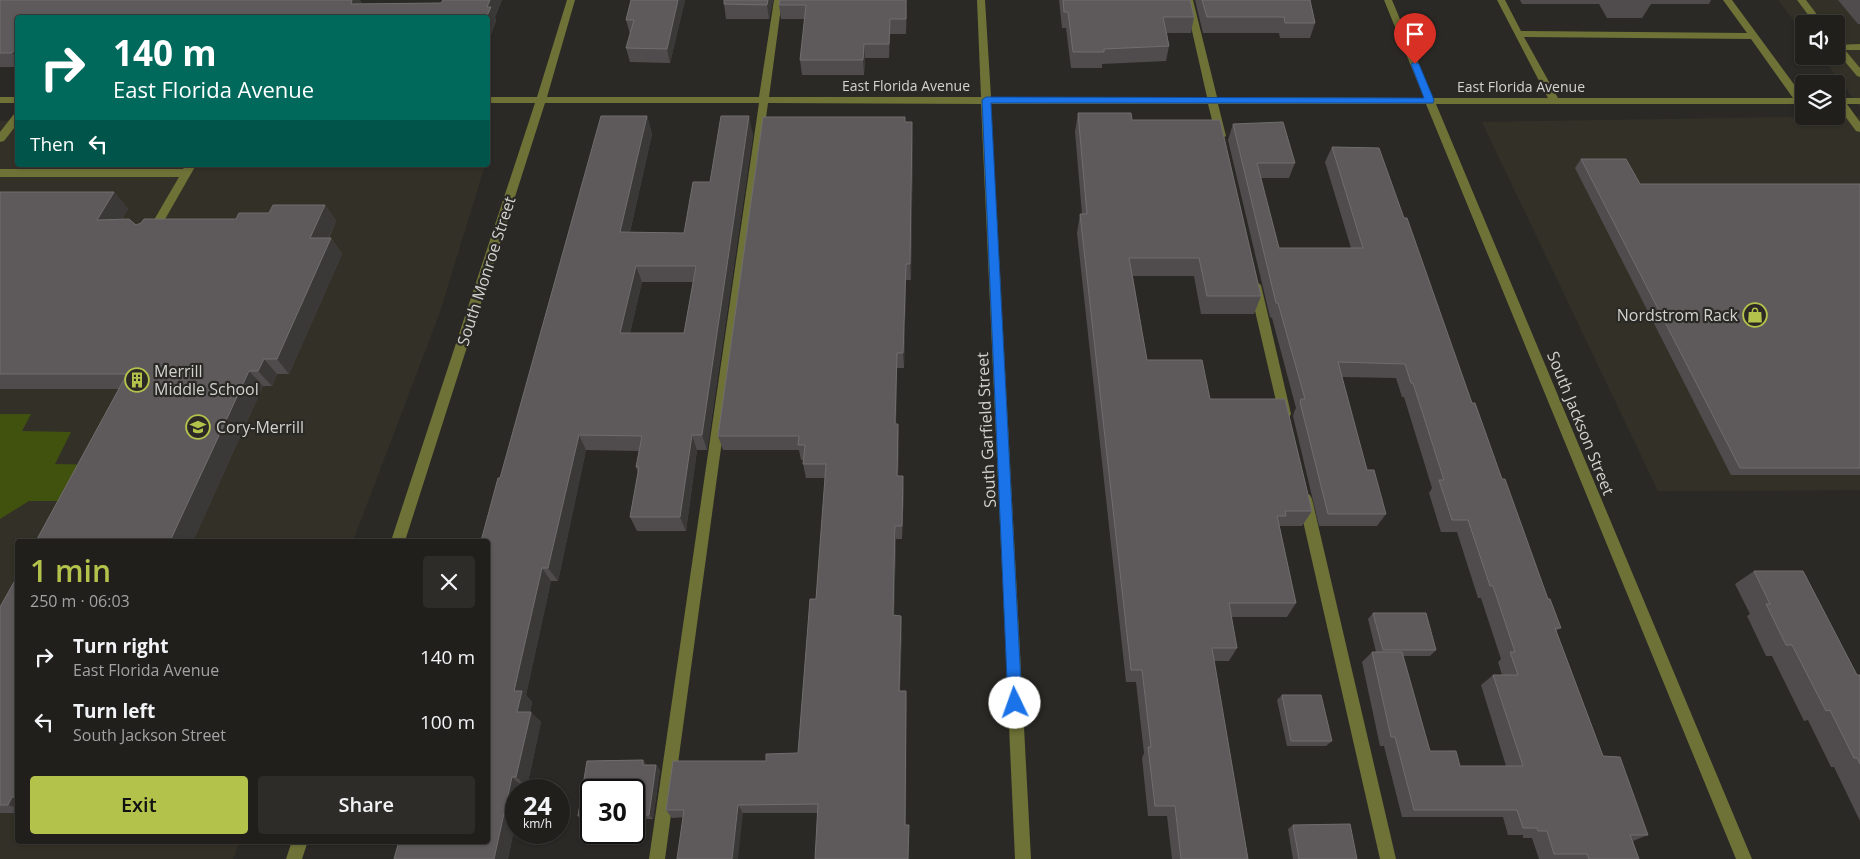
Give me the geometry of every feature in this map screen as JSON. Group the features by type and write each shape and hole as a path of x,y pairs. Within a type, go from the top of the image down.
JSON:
{"street":[{"name":"South Monroe Street","path":"399,539 541,100 571,0"},
{"path":"657,859 778,0"},
{"name":"South Garfield Street","path":"982,0 1022,859"},
{"path":"1189,0 1224,148"},
{"name":"South Jackson Street","path":"1388,0 1744,859"},
{"path":"1501,0 1555,100"},
{"path":"1727,0 1795,92"},
{"path":"1801,0 1813,15"},
{"path":"1518,34 1754,36"},
{"path":"1845,46 1860,47"},
{"path":"1845,56 1860,74"},
{"path":"0,100 15,100"},
{"name":"East Florida Avenue","path":"490,100 1795,101"},
{"path":"1845,101 1860,100"},
{"path":"1845,110 1860,129"},
{"path":"0,139 15,120"},
{"path":"0,173 188,169"},
{"path":"150,235 188,169"},
{"path":"1253,275 1289,431"},
{"path":"1303,489 1388,859"},
{"path":"294,859 299,844"}],"shaded area":[{"path":"1778,0 1860,0 1860,107 1845,87 1845,75 1836,75 1828,65 1845,65 1845,15 1795,15 1795,22"},
{"path":"1845,116 1860,116 1860,490 1658,491 1482,122 1795,117 1795,125 1845,125"},
{"name":"Cory-Merrill","path":"0,121 15,121 15,167 484,167 440,312 354,539 15,539 15,844 239,844 233,859 0,859"}],"green space":[{"path":"0,414 31,414 22,431 71,432 55,464 102,465 84,501 29,501 0,519"}],"building":[{"path":"0,0 352,0 351,4 441,3 443,0 490,0 487,7 491,7 487,15 15,15 15,50 12,53 0,53"},
{"path":"631,0 678,0 667,49 626,48 634,20 626,20"},
{"path":"724,0 768,0 767,5 724,4"},
{"path":"780,0 906,0 906,19 890,19 889,44 864,44 863,60 800,60 806,5 779,5"},
{"path":"1063,0 1190,0 1194,17 1163,17 1169,46 1104,49 1104,52 1073,52 1068,12 1064,12"},
{"path":"1202,0 1310,0 1315,23 1285,23 1284,17 1207,17"},
{"path":"1078,113 1131,113 1132,120 1220,120 1261,296 1207,296 1199,258 1129,258 1147,360 1202,360 1210,399 1285,399 1312,511 1285,511 1286,516 1277,516 1296,603 1229,603 1237,648 1212,648 1248,859 1181,859 1175,806 1155,806 1148,747 1151,747 1142,670 1131,670 1080,214 1087,214"},
{"path":"601,116 647,116 620,232 684,233 693,182 710,182 721,116 749,116 702,435 692,435 680,517 630,517 639,467 636,467 642,436 579,435 548,568 542,568 514,691 522,691 517,712 531,712 516,777 505,779 505,809 494,859 394,859 398,844 490,844 490,539 482,539","holes":["636,266 696,266 684,333 620,333"]},
{"path":"763,117 905,117 905,122 912,122 910,264 906,264 903,353 897,353 895,424 898,424 897,476 903,476 902,526 895,526 893,615 901,616 899,691 906,691 905,825 909,825 908,859 815,859 818,804 738,805 732,859 677,859 684,810 666,810 673,761 766,761 766,754 798,753 810,599 816,599 826,464 803,464 805,445 798,445 799,436 718,436"},
{"path":"1283,122 1295,163 1257,163 1279,248 1363,248 1332,147 1379,148 1404,218 1407,218 1472,403 1475,403 1502,479 1505,479 1548,599 1550,599 1561,628 1555,628 1603,756 1620,757 1648,835 1630,835 1639,859 1589,859 1587,854 1554,854 1547,831 1538,831 1537,828 1523,828 1517,810 1414,810 1395,737 1391,737 1372,652 1402,652 1430,751 1456,751 1460,766 1523,766 1493,675 1518,675 1510,652 1515,652 1468,520 1452,520 1439,480 1444,480 1413,383 1411,383 1405,364 1338,362 1367,470 1374,470 1386,514 1328,514 1300,402 1301,399 1305,399 1278,303 1276,303 1233,124"},
{"name":"Nordstrom Rack","path":"1581,159 1626,159 1640,184 1860,184 1860,468 1740,468"},
{"name":"Merrill Middle School","path":"0,192 114,192 97,220 129,219 136,225 144,219 236,219 239,213 269,213 273,205 325,205 310,238 331,238 277,359 264,359 258,371 249,371 171,539 37,539 127,374 0,374"},
{"path":"1754,571 1803,571 1857,675 1860,675 1860,764 1857,758 1854,758 1830,710 1826,711 1792,645 1786,645 1766,604 1770,604"},
{"path":"15,580 15,797 12,797 8,805 0,805 0,607"},
{"path":"1373,613 1426,613 1436,650 1383,650"},
{"path":"1282,695 1321,695 1332,741 1291,741"},
{"path":"643,760 643,765 656,765 649,815 645,815 645,779 584,779 587,761"},
{"path":"1350,824 1357,859 1299,859 1293,825"}],"place":[{"name":"Nordstrom Rack","path":"1755,315"},
{"name":"Merrill Middle School","path":"137,380"},
{"name":"Cory-Merrill","path":"198,427"}],"route":[{"path":"1015,703 986,100 1430,100 1415,64"}]}
